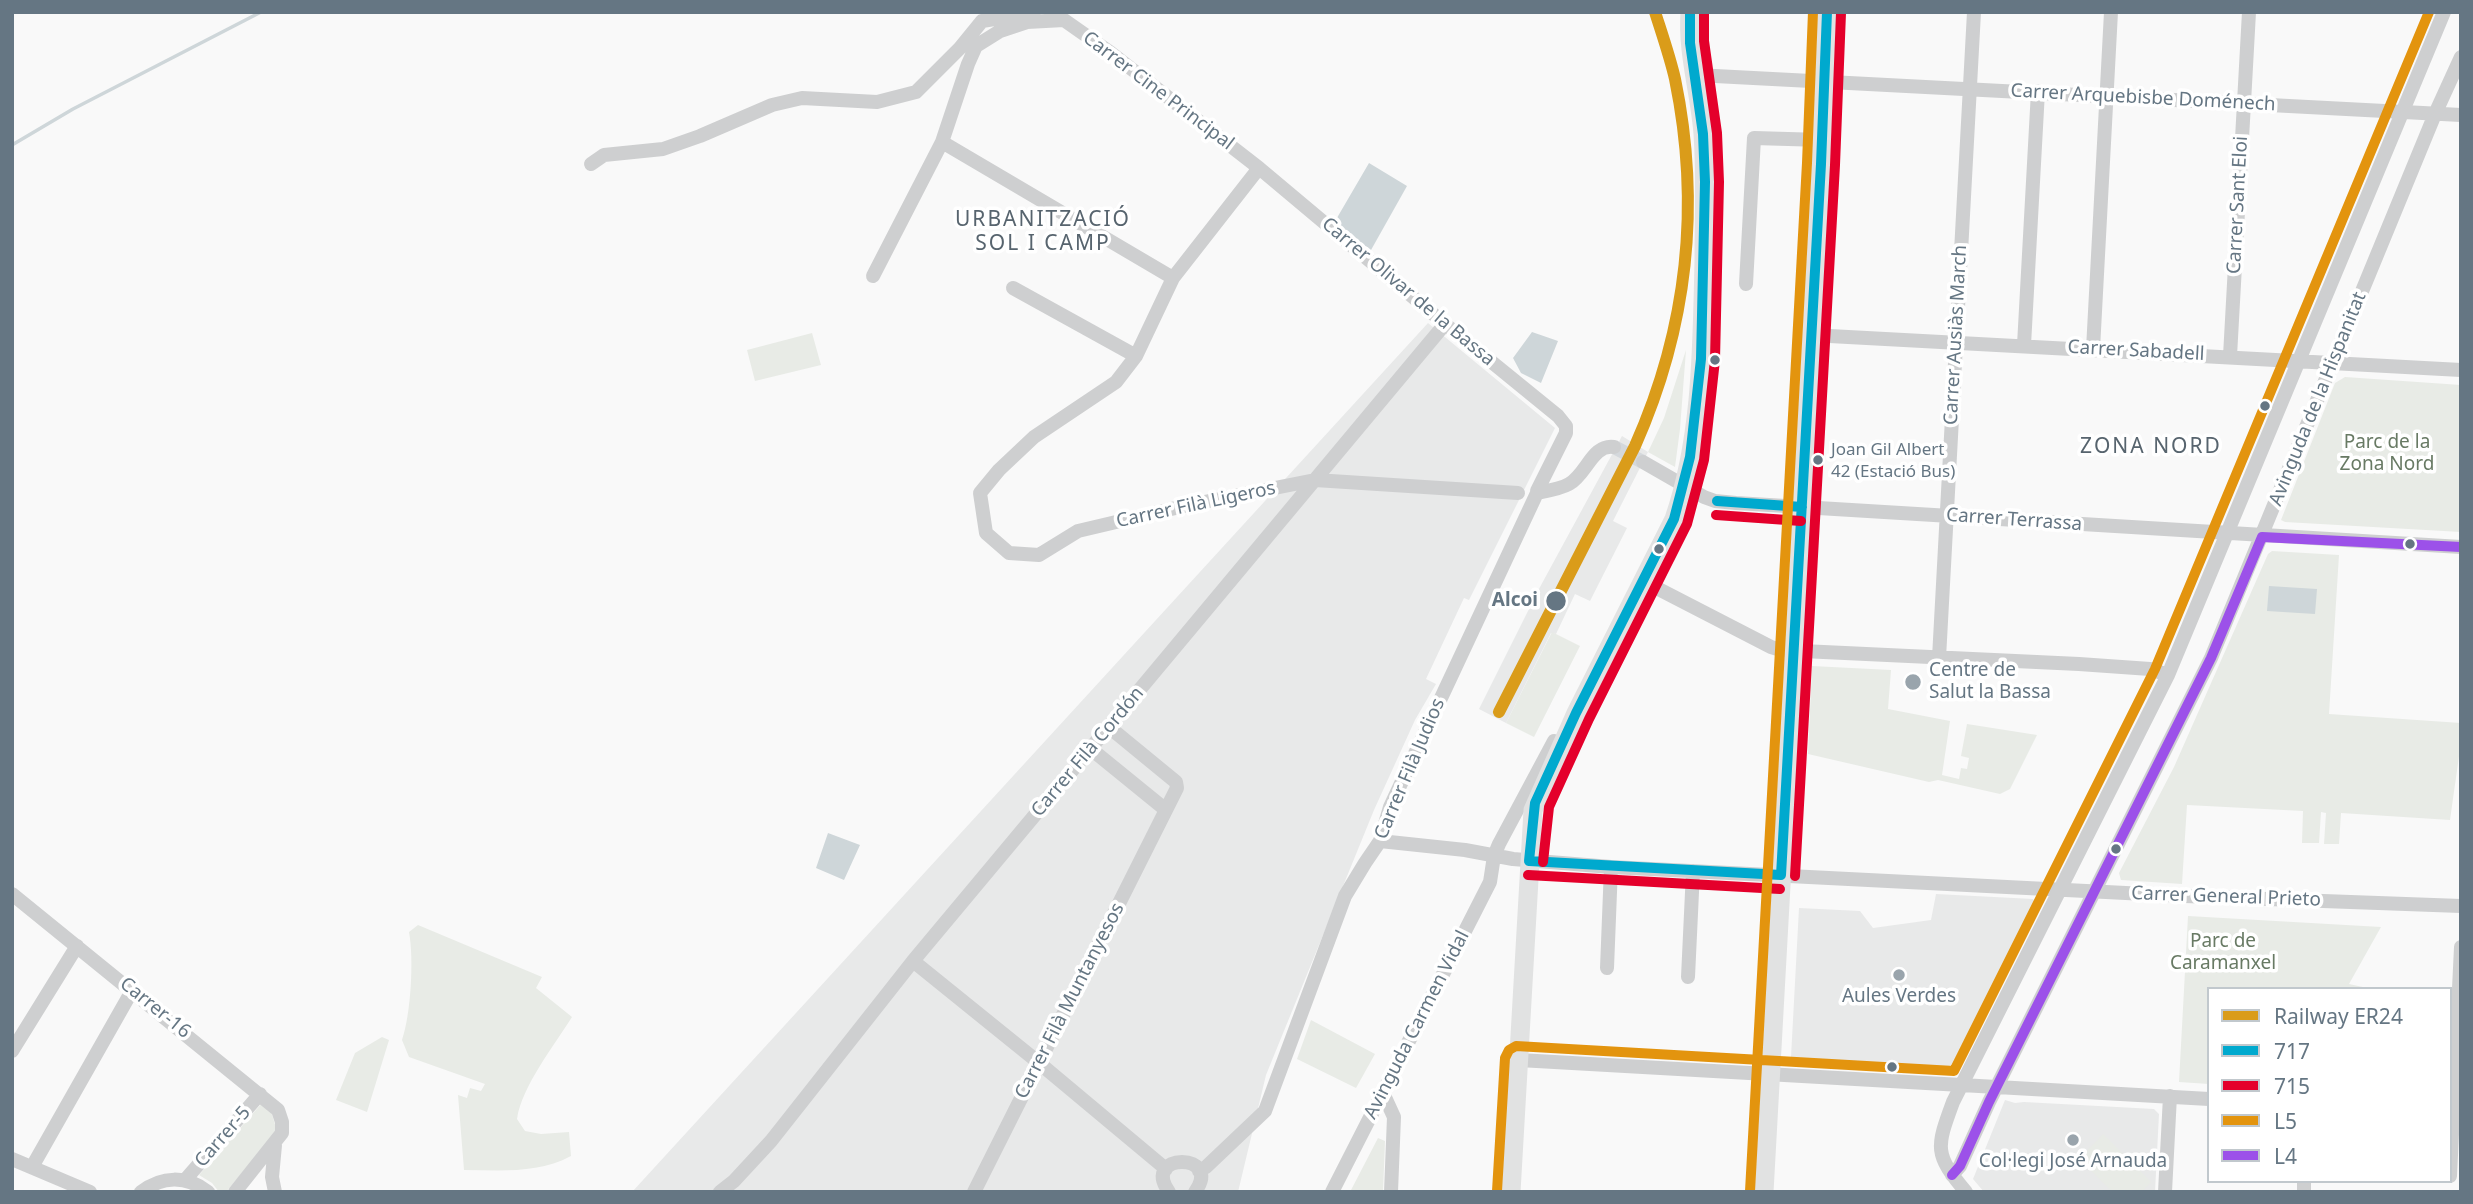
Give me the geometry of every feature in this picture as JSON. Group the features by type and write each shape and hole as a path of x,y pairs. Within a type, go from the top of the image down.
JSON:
{"main road":[{"path":"1511,1192 1529,861 1535,803 1680,502 1694,437 1703,310 1705,168 1696,75 1690,52 1690,12"},
{"path":"1763,1192 1827,12"}],"street":[{"path":"1680,12 1690,52"},
{"name":"Carrer Ausiàs March","path":"1939,658 1954,342 1974,12"},
{"path":"2093,349 2111,12"},
{"name":"Carrer Sant Eloi","path":"2231,356 2249,12"},
{"name":"Avinguda de la Hispanitat","path":"2444,12 2168,675 1962,1085 1945,1124 1940,1142 1942,1159 1952,1175 1960,1166 2211,658 2435,114 2461,57"},
{"path":"591,164 604,155 663,149 782,102 802,98 877,102 916,92 960,48 982,21 1019,15 1063,20"},
{"name":"Carrer Cine Principal","path":"873,276 942,142 976,46 1000,31 1027,22 1063,20 1141,76 1259,168"},
{"name":"Carrer Arquebisbe Doménech","path":"1696,75 2461,115"},
{"path":"2024,345 2038,91"},
{"path":"1746,284 1755,138 1822,140"},
{"path":"942,142 1173,278"},
{"path":"1013,288 1136,356 1173,278 1259,168"},
{"name":"Carrer Olivar de la Bassa","path":"1259,168 1558,416"},
{"name":"Carrer Filà Cordón","path":"720,1192 736,1186 913,961 1445,324"},
{"name":"Carrer Sabadell","path":"1811,335 2461,370"},
{"name":"Carrer Filà Ligeros","path":"1136,356 1116,382 1034,437 999,470 980,493 986,533 1009,553 1039,555 1078,531 1184,506 1315,480 1518,493 1520,488 1527,484 1534,486 1535,495"},
{"name":"Carrer Filà Judios","path":"1199,1171 1265,1111 1345,896 1380,841 1395,795 1566,433 1566,426 1558,416"},
{"path":"1535,495 1568,485 1585,470 1596,452 1606,446 1614,447"},
{"path":"1643,462 1715,501 1802,507"},
{"name":"Carrer Terrassa","path":"1802,507 2461,547"},
{"path":"1643,581 1771,648 2150,668 2168,675"},
{"name":"Avinguda Carmen Vidal","path":"1332,1192 1490,882 1494,856 1568,714 1586,694"},
{"name":"Carrer Filà Muntanyesos","path":"974,1192 1176,791 1176,782 1109,727"},
{"path":"1091,749 1166,810"},
{"name":"Carrer General Prieto","path":"1380,841 1465,850 1529,861 1611,867 2095,892 2461,906"},
{"path":"1607,968 1611,867"},
{"path":"1688,977 1693,871"},
{"name":"Carrer-16","path":"12,894 260,1094 279,1113 279,1138"},
{"path":"12,1051 77,946"},
{"path":"2452,1154 2461,947"},
{"path":"913,961 1166,1170"},
{"path":"32,1167 132,989"},
{"path":"1519,1060 2207,1099"},
{"path":"1383,1093 1394,1117 1391,1192"},
{"name":"Carrer-5","path":"185,1180 260,1094"},
{"path":"2165,1192 2170,1096"},
{"path":"235,1192 279,1138"},
{"path":"275,1192 272,1177 279,1138"},
{"path":"12,1159 90,1192"},
{"path":"1169,1192 1164,1180 1166,1170 1174,1162 1184,1160 1199,1171 1200,1181 1195,1192"},
{"path":"1952,1175 1966,1192"},
{"path":"141,1192 151,1184 168,1179 185,1180 200,1185 208,1192"}],"shaded area":[{"path":"1369,163 1407,186 1371,250 1334,223"},
{"path":"1428,323 1555,428 1469,600 1464,598 1426,679 1436,684 1415,720 1374,810 1266,1075 1238,1192 632,1192"},
{"path":"1532,332 1558,341 1541,383 1521,373 1513,358"},
{"path":"1622,436 1648,452 1613,521 1627,528 1590,601 1575,594 1556,634 1551,633 1506,723 1479,709 1540,587"},
{"path":"2269,586 2317,589 2315,614 2267,611"},
{"path":"828,833 860,845 844,880 816,868"},
{"name":"Aules Verdes","path":"1936,894 2033,899 2038,906 1957,1067 1950,1071 1802,1063 1791,1057 1799,908 1860,911 1873,928 1931,920"},
{"name":"Col·legi José Arnauda","path":"2005,1100 2015,1103 2154,1109 2159,1114 2155,1192 1984,1192 1973,1179"}],"green space":[{"path":"812,333 821,365 755,381 747,350"},
{"path":"1686,350 1675,467 1648,452 1664,418"},
{"name":"Parc de la Zona Nord","path":"2345,377 2461,385 2461,532 2281,520 2335,383"},
{"path":"2272,551 2339,555 2329,714 2461,723 2461,742 2450,820 2341,813 2339,844 2324,844 2326,813 2321,812 2319,843 2302,843 2303,811 2187,805 2182,884 2121,880 2119,873 2174,767 2268,554"},
{"path":"1552,632 1580,646 1534,737 1506,723"},
{"path":"1812,666 1891,670 1888,709 1950,721 1942,775 1959,779 1961,768 1967,769 1969,758 1961,756 1967,724 2037,735 2010,789 2000,794 1938,780 1929,782 1808,754"},
{"name":"Parc de Caramanxel","path":"2188,916 2381,927 2349,984 2363,987 2207,987 2207,1084 2179,1082"},
{"path":"418,925 542,977 536,988 572,1017 532,1080 517,1119 525,1131 541,1134 569,1132 571,1156 546,1166 532,1168 464,1170 458,1095 467,1098 470,1088 481,1091 485,1084 409,1057 402,1040 411,986 409,932"},
{"path":"1311,1020 1375,1054 1356,1088 1297,1059"},
{"path":"382,1037 389,1040 367,1112 336,1100 355,1053"},
{"path":"262,1103 270,1108 277,1131 226,1192 219,1192 212,1183 199,1175"},
{"path":"2103,1134 2151,1182 2142,1192 2113,1192 2079,1159"},
{"path":"1378,1138 1385,1141 1383,1192 1350,1192"}],"waterway":[{"path":"12,145 73,109 261,12"}],"tunnel":[{"path":"1614,447 1643,462"}],"rail line":[{"name":"ER24","path":"1499,712 1635,446 1667,357 1684,266 1687,173 1675,79 1655,12"}],"transit line":[{"name":"717","path":"1529,861 1535,803 1576,713 1674,519 1690,457 1701,359 1705,182 1703,134 1690,43 1690,12"},
{"name":"715","path":"1543,862 1549,807 1589,719 1687,524 1704,460 1715,360 1719,182 1717,133 1704,41 1704,12"},
{"name":"L5","path":"1750,1191 1813,12"},
{"name":"717","path":"1781,875 1827,12"},
{"name":"L5","path":"1497,1191 1505,1058 1509,1050 1516,1046 1954,1071 2155,669 2429,12"},
{"name":"715","path":"1795,876 1841,13"},
{"name":"717","path":"1717,501 1802,507"},
{"name":"715","path":"1716,515 1801,521"},
{"name":"L4","path":"2262,537 2461,547"},
{"name":"L4","path":"1952,1175 1960,1166 1989,1102 2211,658 2262,537"},
{"name":"717","path":"1529,861 1781,875"},
{"name":"715","path":"1528,875 1780,889"}],"place":[{"name":"Joan Gil Albert 42 (Estació Bus)","path":"1818,460"},
{"name":"Alcoi","path":"1556,601"},
{"name":"Centre de Salut la Bassa","path":"1913,682"},
{"name":"Aules Verdes","path":"1899,975"},
{"name":"Col·legi José Arnauda","path":"2073,1140"}],"district":[{"name":"URBANITZACIÓ SOL I CAMP","path":"1043,232"},
{"name":"ZONA NORD","path":"2151,447"}]}
